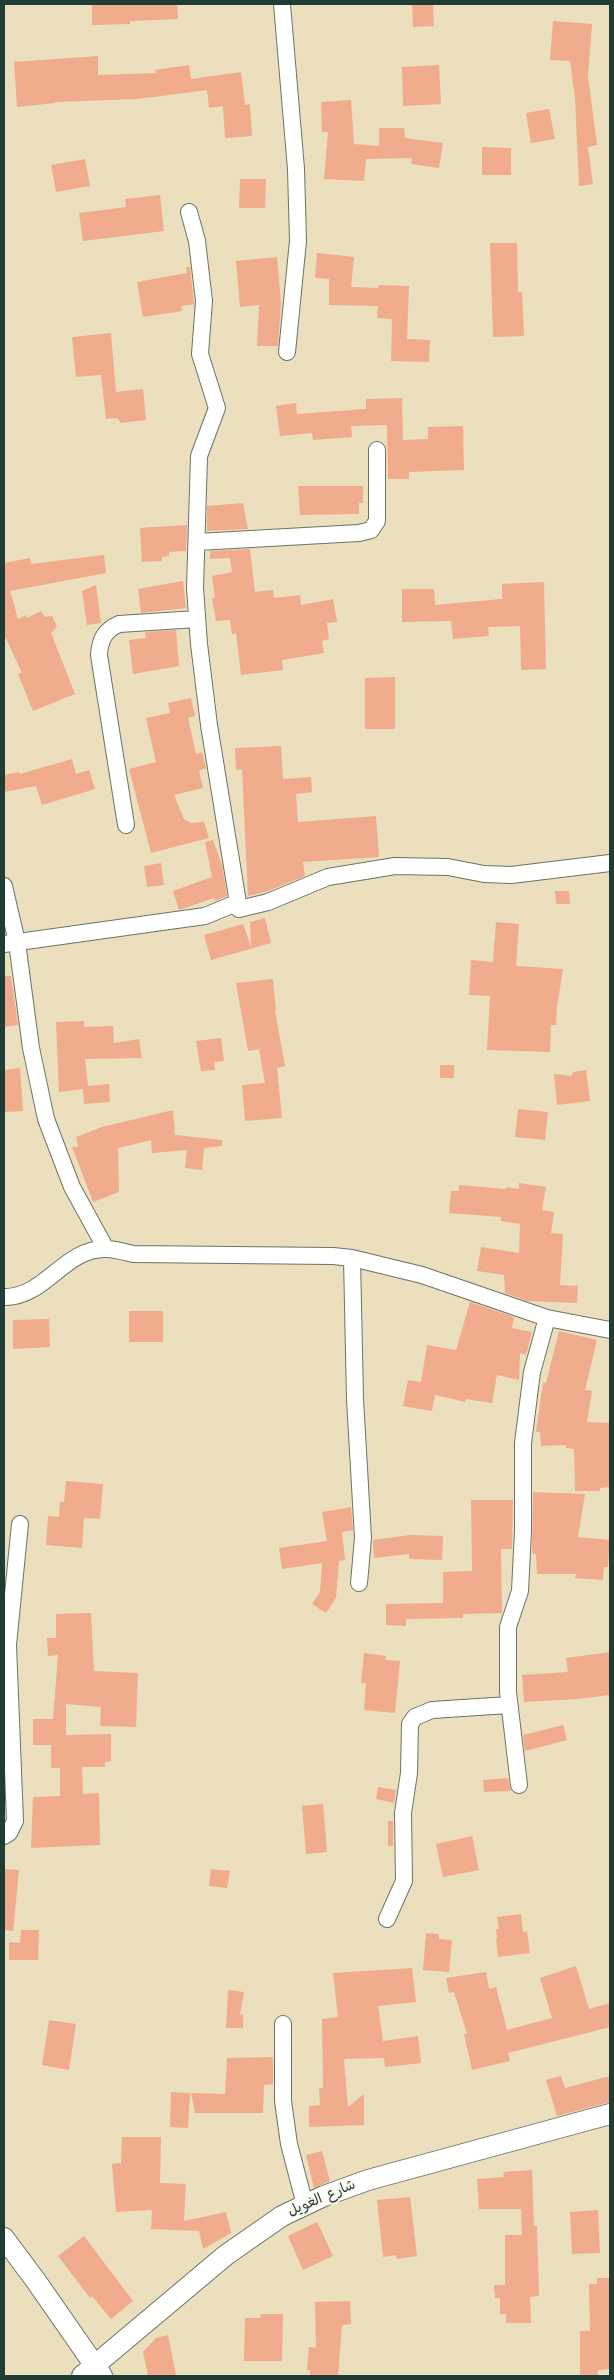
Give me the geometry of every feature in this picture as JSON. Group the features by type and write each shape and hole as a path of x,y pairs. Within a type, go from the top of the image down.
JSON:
{"street":[{"path":"282,4 296,169 298,240 287,352"},
{"path":"189,212 198,241 204,301 200,354 216,408 199,456 195,588 197,618 206,707 239,909"},
{"path":"197,542 359,533 371,530 377,521 377,450"},
{"path":"126,825 99,655 103,636 110,628 119,624 197,618"},
{"path":"239,909 268,902 328,877 395,866 448,867 484,874 511,875 610,863"},
{"path":"4,886 10,943 37,1087 46,1119 72,1188 106,1248"},
{"path":"10,943 205,916 234,904 239,909"},
{"path":"4,1297 14,1297 29,1292 64,1264 82,1253 106,1248 133,1254 196,1253 352,1258 422,1275 547,1318 610,1330"},
{"path":"352,1258 356,1399 363,1538 359,1583"},
{"path":"519,1785 509,1705 508,1627 520,1591 523,1531 523,1443 532,1372 547,1318"},
{"path":"4,1836 9,1832 14,1822 6,1644 20,1524"},
{"path":"387,1919 404,1882 403,1813 408,1773 410,1724 416,1717 432,1710 509,1705"},
{"path":"283,2024 284,2110 288,2144 305,2205"},
{"name":"شارع الغويل","path":"93,2373 226,2255 282,2216 368,2180 610,2114"},
{"path":"4,2238 93,2373"}],"building":[{"path":"92,4 177,4 178,19 130,21 130,24 92,25"},
{"path":"412,4 433,4 434,26 413,27"},
{"path":"553,21 592,24 588,76 597,145 588,147 593,184 579,186 575,98 570,61 550,60"},
{"path":"98,56 98,75 156,73 155,70 189,65 191,79 241,72 245,105 250,104 252,136 225,138 223,106 209,108 207,90 138,99 55,102 17,107 14,62"},
{"path":"439,65 441,104 403,106 402,67"},
{"path":"351,100 354,144 379,146 379,128 404,128 405,138 443,143 439,168 411,164 412,158 366,159 364,181 324,179 328,132 322,132 321,102"},
{"path":"549,109 555,139 531,143 526,113"},
{"path":"482,147 511,148 511,175 482,175"},
{"path":"85,159 90,186 56,192 51,165"},
{"path":"240,179 266,179 265,208 239,208"},
{"path":"160,195 164,231 83,241 79,213 126,207 125,199"},
{"path":"490,243 517,243 518,292 522,292 524,336 493,337"},
{"path":"317,253 354,257 351,287 378,288 379,285 409,286 407,339 430,340 429,362 391,361 392,319 377,318 378,306 329,305 329,279 315,278"},
{"path":"277,257 281,303 278,346 257,346 259,305 240,307 236,261"},
{"path":"186,267 190,267 194,304 181,306 182,311 143,317 137,282 187,273"},
{"path":"111,333 116,392 143,389 146,420 121,423 117,418 106,419 101,375 76,377 72,337"},
{"path":"402,398 403,440 428,439 428,427 463,426 464,470 409,472 409,479 388,479 387,425 351,426 352,437 313,440 312,433 280,436 276,406 296,403 297,414 366,409 366,399"},
{"path":"298,486 363,486 363,503 359,503 359,514 300,515"},
{"path":"243,503 248,529 207,531 207,506"},
{"path":"187,525 186,551 169,552 169,556 162,557 162,561 142,562 140,528"},
{"path":"250,549 255,592 273,590 274,598 300,595 301,605 333,599 337,622 327,623 329,639 322,641 324,653 282,660 283,670 241,675 236,633 232,634 230,620 216,621 212,598 215,598 212,576 232,572 230,558 210,559 210,551"},
{"path":"104,555 106,573 10,591 18,619 26,615 27,618 41,611 45,617 52,616 57,627 51,633 75,694 33,711 18,674 22,673 4,634 4,563 30,558 31,564"},
{"path":"183,581 186,608 141,613 138,589"},
{"path":"544,582 546,669 521,670 520,626 488,627 489,636 453,639 451,621 402,622 402,589 434,589 435,605 502,599 502,584"},
{"path":"96,585 101,623 87,625 82,591"},
{"path":"176,630 179,666 133,674 129,640 146,638 145,632"},
{"path":"395,677 395,729 365,729 365,678"},
{"path":"191,698 195,716 188,718 196,754 202,752 206,768 199,771 203,788 174,795 184,819 191,823 204,822 209,838 151,853 129,769 156,762 146,718 170,713 168,703"},
{"path":"281,746 283,779 311,777 312,792 296,794 298,822 376,816 379,857 303,862 305,876 265,892 248,896 242,769 236,770 235,748"},
{"path":"72,759 76,774 89,770 95,789 42,805 36,786 4,792 4,775 19,772 20,774"},
{"path":"213,840 222,865 227,896 215,901 214,898 179,910 173,891 212,877 205,842"},
{"path":"161,863 164,885 147,887 144,866"},
{"path":"555,891 569,891 570,904 556,904"},
{"path":"265,918 271,943 211,960 204,935 243,924 251,947 250,922"},
{"path":"496,922 519,924 516,966 563,969 556,1025 551,1025 550,1052 487,1050 490,996 469,995 471,960 493,962"},
{"path":"4,976 11,976 18,1025 4,1027"},
{"path":"273,979 275,1011 285,1066 277,1068 282,1118 245,1121 242,1085 265,1083 259,1049 248,1051 236,983"},
{"path":"84,1021 84,1027 113,1026 114,1043 139,1039 142,1058 85,1059 88,1086 109,1084 110,1102 84,1104 83,1089 59,1092 56,1022"},
{"path":"221,1038 224,1061 214,1062 215,1070 201,1071 196,1041"},
{"path":"440,1065 454,1065 454,1078 440,1078"},
{"path":"20,1068 23,1111 4,1112 4,1070"},
{"path":"586,1070 590,1101 557,1105 554,1074 571,1076 574,1072"},
{"path":"518,1109 548,1112 545,1140 515,1137"},
{"path":"173,1110 175,1135 222,1140 222,1146 204,1148 202,1170 185,1168 187,1150 152,1153 151,1140 118,1148 119,1192 93,1202 72,1147 78,1147 76,1137 102,1127"},
{"path":"519,1183 546,1187 542,1210 554,1212 551,1233 563,1234 560,1285 578,1286 577,1303 527,1301 505,1293 504,1275 477,1271 481,1247 519,1253 520,1224 501,1221 501,1217 449,1213 451,1191 459,1191 459,1185 519,1189"},
{"path":"470,1302 514,1317 512,1328 532,1332 526,1355 520,1353 519,1380 497,1375 492,1403 466,1399 465,1402 435,1395 432,1411 403,1406 408,1380 421,1382 427,1345 456,1350"},
{"path":"129,1311 163,1311 163,1342 129,1342"},
{"path":"49,1319 50,1347 13,1349 13,1320"},
{"path":"559,1331 597,1340 585,1390 592,1391 587,1422 610,1423 610,1487 600,1488 600,1491 575,1491 574,1449 566,1448 566,1445 541,1446 540,1432 536,1432 543,1383 546,1383"},
{"path":"66,1481 103,1484 100,1519 84,1518 82,1548 46,1545 48,1516 59,1517 60,1502 64,1502"},
{"path":"533,1492 585,1494 578,1537 610,1540 608,1567 604,1567 603,1580 575,1578 576,1574 537,1574 536,1554 533,1554 532,1549"},
{"path":"471,1500 513,1500 512,1549 501,1549 502,1613 463,1614 463,1618 406,1619 406,1626 386,1625 386,1604 443,1603 443,1572 472,1571"},
{"path":"351,1507 353,1530 342,1532 345,1560 339,1561 336,1598 326,1613 312,1604 320,1592 322,1563 282,1569 279,1548 327,1541 322,1512"},
{"path":"410,1535 443,1536 442,1560 409,1559 409,1554 374,1558 373,1540"},
{"path":"91,1613 94,1671 138,1673 136,1727 100,1726 101,1707 66,1704 66,1735 111,1734 111,1761 105,1762 105,1767 82,1767 83,1794 99,1793 100,1845 31,1848 33,1797 60,1796 60,1768 51,1768 51,1745 33,1745 33,1719 53,1719 58,1655 48,1656 47,1638 56,1638 56,1614"},
{"path":"610,1652 610,1695 524,1702 522,1675 568,1672 566,1658"},
{"path":"364,1653 386,1656 385,1660 400,1661 395,1713 364,1710 366,1683 361,1683"},
{"path":"563,1725 567,1740 525,1751 523,1735"},
{"path":"508,1778 511,1791 484,1792 483,1780"},
{"path":"378,1787 396,1790 394,1803 376,1799"},
{"path":"323,1804 327,1852 306,1854 302,1806"},
{"path":"388,1821 393,1821 393,1846 388,1846"},
{"path":"472,1836 479,1870 443,1877 436,1844"},
{"path":"4,1869 19,1870 13,1931 4,1930"},
{"path":"211,1869 230,1871 227,1888 209,1886"},
{"path":"521,1914 523,1932 527,1931 530,1953 498,1957 496,1929 499,1929 497,1917"},
{"path":"21,1930 39,1930 38,1960 9,1960 9,1942 20,1943"},
{"path":"426,1933 439,1934 439,1939 452,1940 449,1972 423,1970"},
{"path":"576,1966 589,2009 610,2003 610,2027 508,2053 510,2061 472,2070 464,2034 467,2034 454,1992 449,1993 446,1978 486,1972 489,1989 496,1987 507,2030 552,2018 540,1978"},
{"path":"412,1968 416,2002 378,2006 383,2041 418,2036 421,2063 385,2067 384,2058 344,2059 348,2107 364,2094 364,2125 309,2127 309,2106 320,2105 319,2088 323,2088 322,2019 338,2017 333,1973"},
{"path":"228,1990 244,1992 240,2015 243,2014 243,2028 226,2028"},
{"path":"49,2020 76,2024 69,2070 42,2065"},
{"path":"273,2057 273,2084 264,2085 263,2113 195,2113 191,2093 225,2094 227,2058"},
{"path":"561,2076 565,2088 610,2076 610,2102 557,2116 546,2080"},
{"path":"171,2092 190,2093 188,2128 170,2127"},
{"path":"122,2137 161,2137 160,2183 186,2184 184,2221 226,2212 231,2233 203,2249 199,2231 151,2229 152,2210 116,2212 112,2164 121,2163"},
{"path":"322,2151 330,2181 314,2188 306,2155"},
{"path":"532,2170 534,2226 537,2226 539,2296 530,2297 531,2323 506,2323 506,2314 500,2314 500,2298 495,2298 494,2285 505,2285 505,2235 522,2235 521,2209 479,2209 477,2179 504,2177 503,2172"},
{"path":"410,2197 417,2256 397,2259 396,2255 383,2257 377,2200"},
{"path":"598,2210 600,2253 572,2254 570,2212"},
{"path":"317,2222 333,2256 303,2270 288,2236"},
{"path":"84,2236 133,2301 111,2319 92,2296 90,2298 58,2256"},
{"path":"597,2278 610,2278 610,2369 598,2370 598,2376 580,2376 580,2331 590,2331 589,2284 597,2284"},
{"path":"350,2301 351,2324 342,2325 338,2376 310,2376 310,2370 307,2370 309,2347 316,2348 315,2302"},
{"path":"261,2314 283,2314 282,2361 244,2361 245,2318 260,2318"},
{"path":"168,2335 176,2376 148,2376 143,2352 156,2338"}]}
